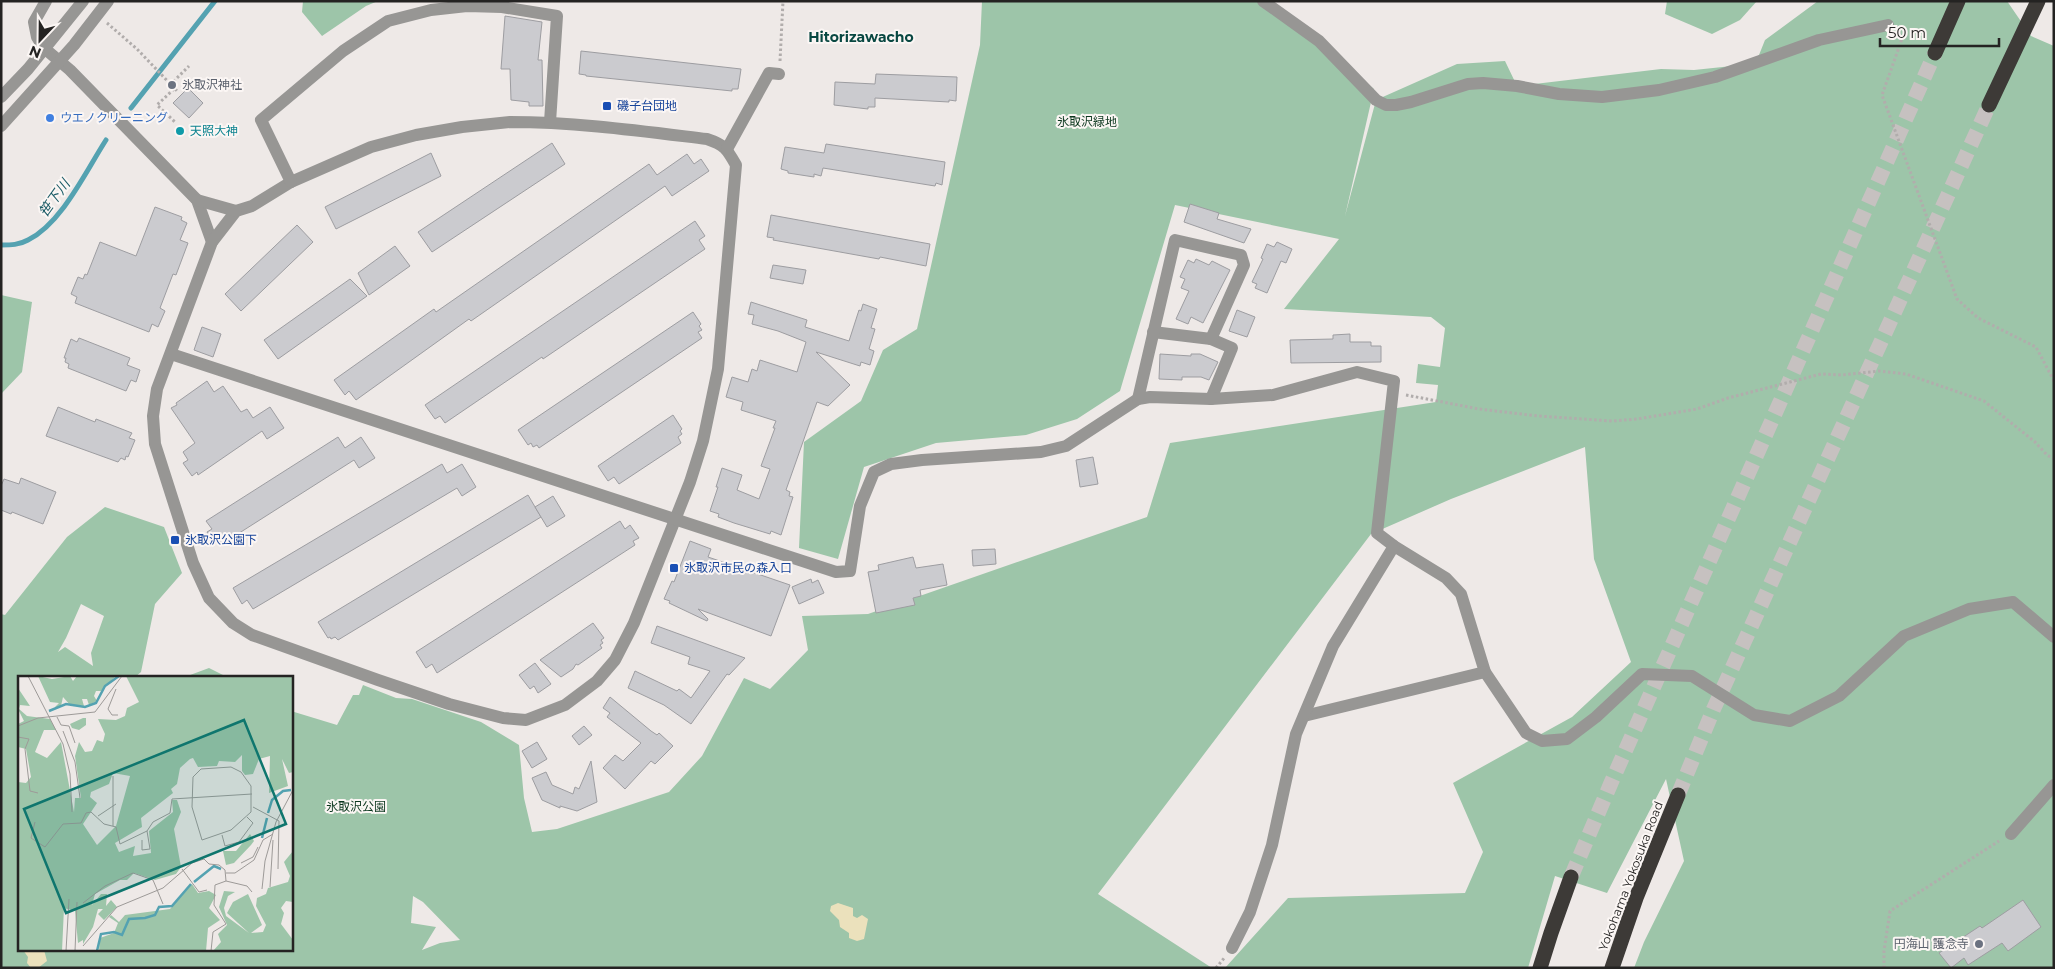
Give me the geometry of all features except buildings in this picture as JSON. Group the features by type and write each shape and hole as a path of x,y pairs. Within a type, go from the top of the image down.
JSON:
{"highway":[{"path":"1935,53 1958,1"},
{"path":"1989,105 2038,1"},
{"name":"Yokohama Yokosuka Road","path":"1612,968 1636,898 1678,795"},
{"path":"1540,968 1571,878"}],"street":[{"path":"46,1 34,22 37,37 44,48 59,60 197,200 212,242"},
{"path":"1,97 28,69 83,1"},
{"path":"1,126 108,1"},
{"path":"1263,1 1319,41 1376,100 1386,105 1411,102 1468,84 1483,82 1559,94 1602,97 1659,90 1716,77 1819,40 1888,25"},
{"path":"291,182 261,120 343,50 388,21 431,10 467,6 502,7 557,16 550,122"},
{"path":"727,149 769,73 779,74"},
{"path":"197,200 236,211 252,206 291,182 371,147 416,135 462,126 510,122 550,122 606,126 707,139 727,149 736,165 736,179 718,369 703,440 690,482 634,623 615,660 597,681 565,705 526,720 503,718 449,704 252,635 233,623 209,598 193,563 155,444 153,416 157,388 212,242 236,211"},
{"path":"1138,399 1175,240 1241,255 1244,264 1211,339"},
{"path":"1153,332 1211,339 1232,348 1211,399"},
{"path":"170,354 836,572 850,571 860,506 874,472 891,464 922,460 1041,452 1066,446 1138,399 1150,397 1211,399 1273,395 1357,372 1394,381 1377,533 1394,546 1446,578 1460,594 1485,672 1526,733 1542,741 1567,739 1596,717 1642,674 1692,676 1754,715 1790,721 1839,696 1904,636 1968,609 2013,602 2054,637"},
{"path":"1232,948 1250,912 1272,845 1296,734 1333,646 1394,546"},
{"path":"1304,716 1485,672"},
{"path":"2011,834 2054,785"}],"path":[{"path":"779,74 783,1"},
{"path":"106,22 137,49 178,92"},
{"path":"1888,25 1903,36 1882,95 1957,299 1978,318 2036,348 2054,381"},
{"path":"170,85 189,66"},
{"path":"174,89 157,105 176,123"},
{"path":"1413,397 1479,409 1538,416 1576,420 1629,420 1697,409 1728,398 1821,374 1842,375 1879,371 1906,374 1984,401 2054,459"},
{"path":"1884,968 1884,951 1890,911 2011,834"}],"green space":[{"path":"303,1 378,1 366,6 322,36 302,12"},
{"path":"982,1 1263,1 1374,89 1345,216 1376,100 1457,64 1505,61 1517,86 1661,69 1694,70 1751,64 1759,55 1765,40 1818,1 2007,1 2031,36 2054,46 2054,968 1634,968 1644,942 1684,861 1666,779 1607,893 1555,876 1528,968 1225,968 1288,898 1465,893 1483,852 1453,783 1572,717 1631,662 1594,559 1585,447 1451,499 1371,534 1098,894 1212,968 1,968 1,614 5,615 67,537 105,507 164,527 182,573 155,604 141,672 136,676 18,676 18,952 292,952 292,711 337,725 353,695 359,695 363,685 396,698 412,699 481,722 519,745 524,798 532,832 557,829 669,792 702,756 744,678 770,689 808,650 802,616 868,614 1147,517 1170,443 1436,402 1438,385 1416,383 1418,364 1440,367 1445,328 1431,317 1284,309 1339,239 1175,205 1120,391 1077,419 1026,435 936,443 864,467 838,559 799,548 804,442 861,401 883,350 917,329 980,45","holes":["81,604 104,616 91,653 93,666 65,647 58,652","413,896 423,902 460,940 440,943 422,950 436,927 411,923"]},
{"path":"1667,1 1757,1 1740,20 1712,34 1665,14"},
{"path":"1,295 32,302 22,372 1,394"},
{"path":"209,668 225,676 187,676"}],"sand":[{"path":"838,903 853,908 853,916 857,918 862,915 868,919 864,939 857,941 849,938 849,933 840,927 839,920 830,911 831,906"},
{"path":"24,952 45,952 47,961 38,968 31,968 27,963 28,957"}],"waterway":[{"name":"笹下川","path":"131,108 215,1"},
{"name":"笹下川","path":"1,245 25,242 52,222 72,195 106,140"}],"tunnel":[{"path":"1571,877 1935,53"},
{"path":"1678,795 1714,708 1989,105"}],"place":[{"name":"氷取沢神社","path":"172,85"},
{"name":"磯子台団地","path":"607,106"},
{"name":"ウエノクリーニング","path":"50,118"},
{"name":"天照大神","path":"180,131"},
{"name":"氷取沢公園下","path":"175,540"},
{"name":"氷取沢市民の森入口","path":"674,568"},
{"name":"円海山 護念寺","path":"1979,944"}],"district":[{"name":"Hitorizawacho","path":"861,37"}],"park label":[{"name":"氷取沢緑地","path":"1087,122"},
{"name":"氷取沢公園","path":"356,807"}]}
